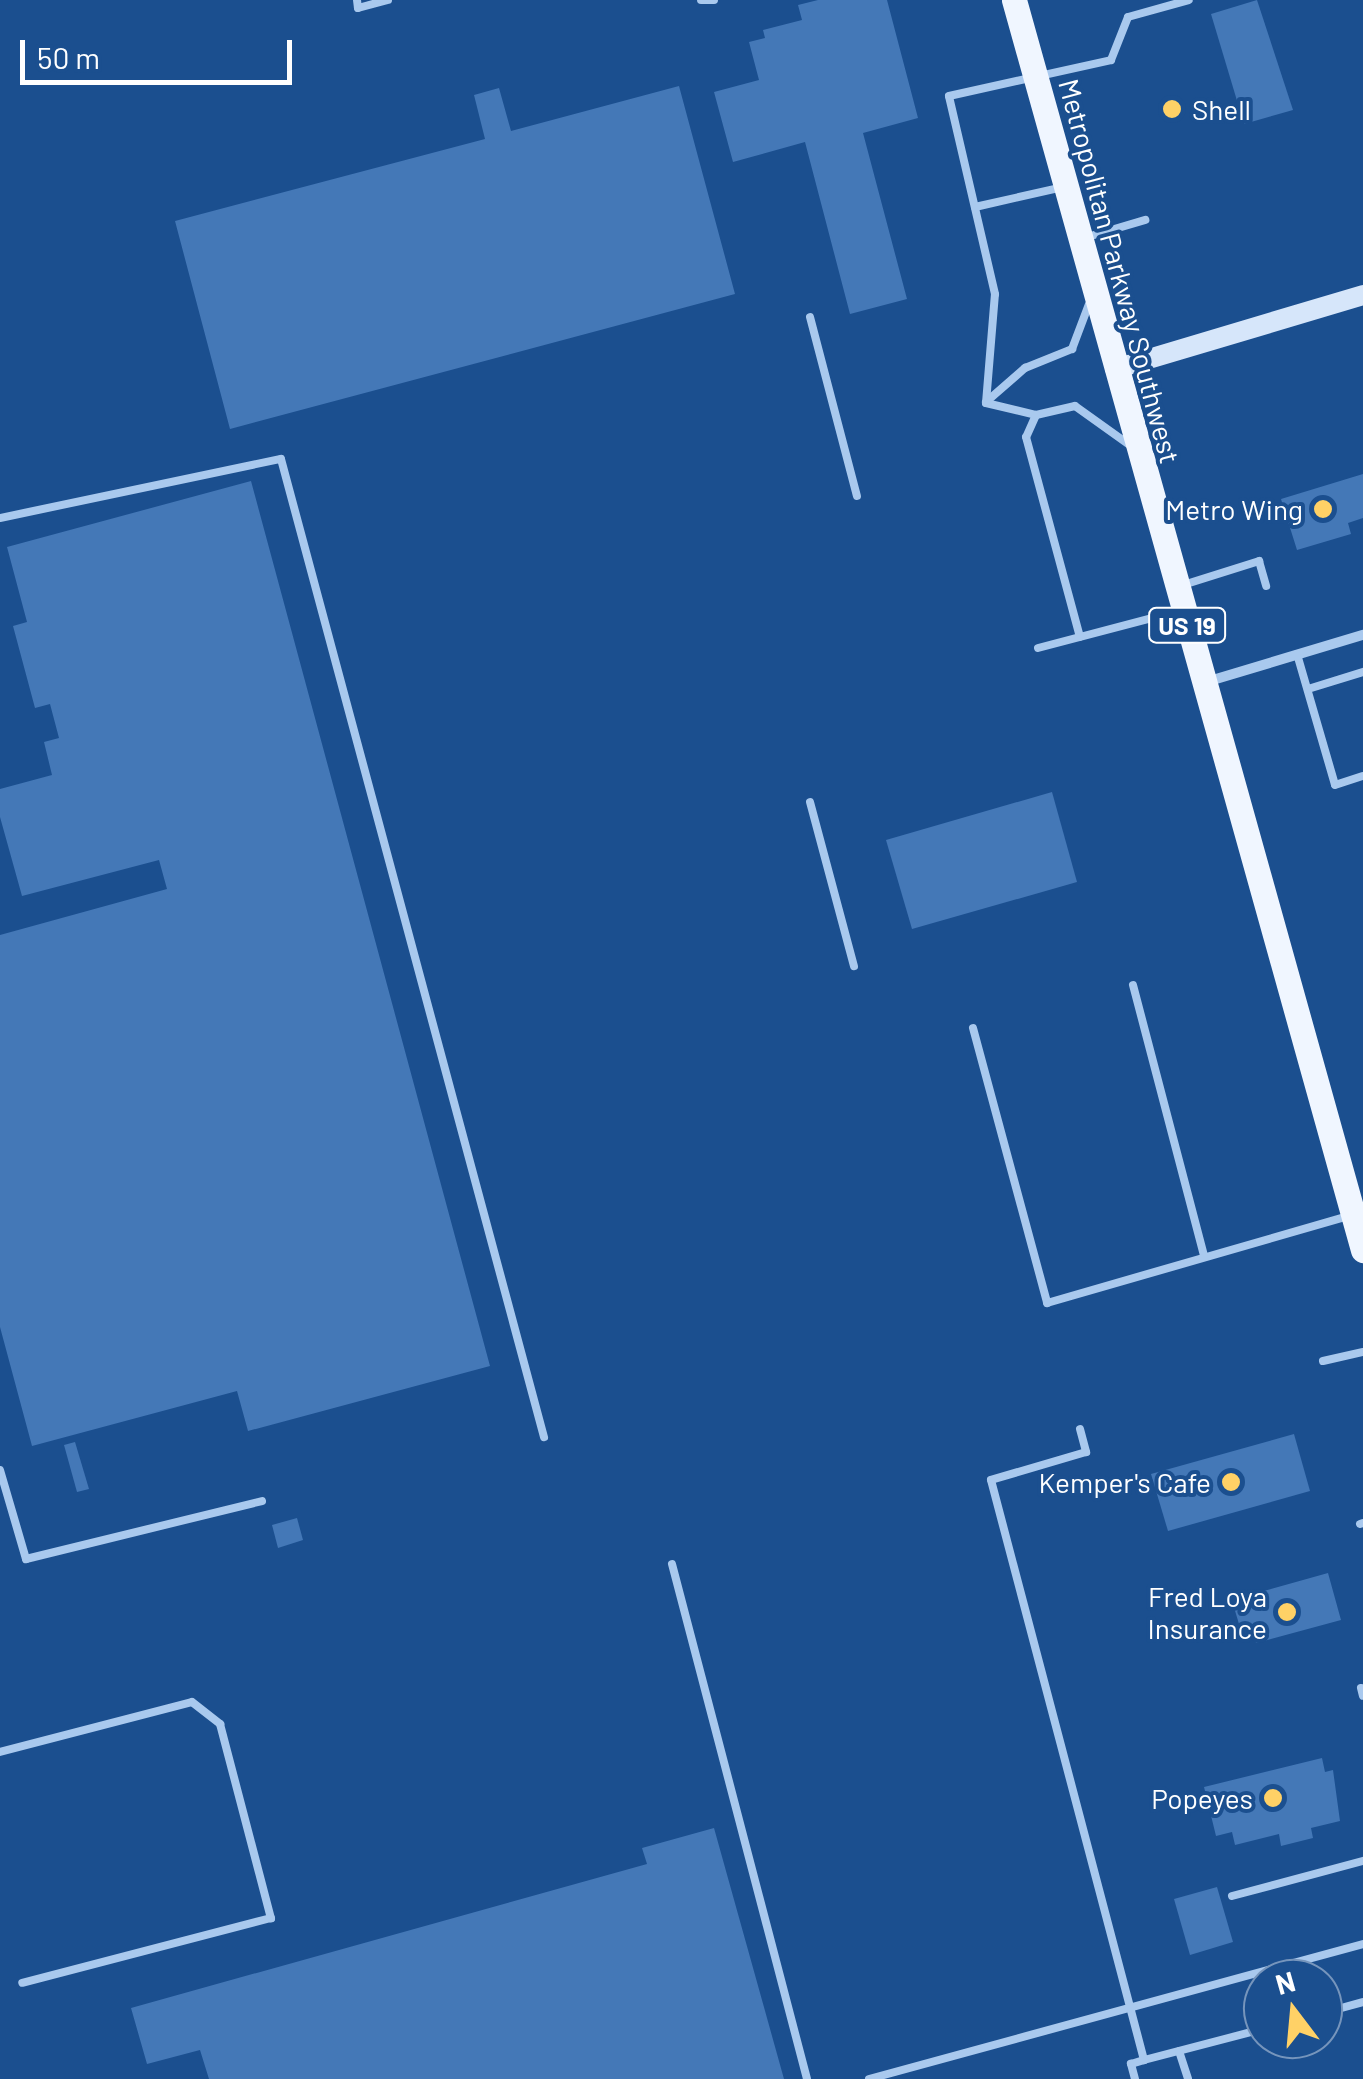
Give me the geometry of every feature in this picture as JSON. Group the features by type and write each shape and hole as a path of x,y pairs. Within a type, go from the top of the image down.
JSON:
{"main road":[{"name":"Metropolitan Parkway Southwest","path":"1014,0 1363,1250"},
{"path":"1116,369 1363,296"}],"street":[{"path":"1203,682 1363,635"}],"lane":[{"path":"357,0 358,8 388,0"},
{"path":"701,0 714,0"},
{"path":"986,403 995,294 949,96 1036,80 1111,60 1128,17 1189,0"},
{"path":"975,207 1065,186"},
{"path":"1079,239 1145,220"},
{"path":"986,403 1024,368 1072,348 1086,321 1093,285"},
{"path":"810,317 858,496"},
{"path":"986,403 1036,415 1075,406 1093,412 1121,435 1142,464"},
{"path":"1036,415 1026,438 1080,637"},
{"path":"0,518 281,459 544,1437"},
{"path":"1038,648 1080,637 1180,598 1259,561 1266,586"},
{"path":"1297,654 1334,785 1363,776"},
{"path":"1308,689 1363,672"},
{"path":"810,802 854,966"},
{"path":"1133,985 1204,1256"},
{"path":"973,1028 1046,1302 1353,1215"},
{"path":"1323,1361 1363,1352"},
{"path":"1080,1430 1086,1452 992,1480 1144,2060"},
{"path":"0,1470 26,1559 262,1500"},
{"path":"672,1564 807,2079"},
{"path":"0,1752 192,1702 220,1724 271,1918 22,1984"},
{"path":"1232,1896 1363,1861"},
{"path":"869,2079 1363,1944"},
{"path":"1135,2079 1131,2064 1243,2034"},
{"path":"1179,2051 1188,2079"}],"building":[{"path":"818,0 887,0 918,118 863,133 907,299 850,314 805,142 733,162 714,92 759,80 749,42 765,38 763,30 802,20 798,5"},
{"path":"1257,0 1293,110 1244,124 1211,14"},
{"path":"679,86 735,294 230,429 175,221 485,139 474,95 499,88 511,131"},
{"name":"Metro Wing","path":"1363,474 1363,518 1348,523 1351,534 1297,550 1281,499"},
{"path":"251,481 490,1366 248,1431 237,1391 32,1446 0,1327 0,935 167,889 159,860 22,896 0,817 0,789 52,775 44,742 59,738 50,704 35,708 13,626 27,622 7,547"},
{"path":"1052,792 1077,882 912,929 886,840"},
{"name":"Kemper's Cafe","path":"1294,1434 1310,1491 1168,1531 1151,1474"},
{"path":"75,1442 89,1489 77,1492 64,1445"},
{"path":"297,1518 303,1540 278,1548 272,1525"},
{"name":"Fred Loya Insurance","path":"1328,1573 1341,1620 1256,1643 1253,1630 1242,1634 1233,1604 1242,1597"},
{"name":"Popeyes","path":"1322,1758 1325,1772 1333,1770 1340,1821 1311,1828 1313,1838 1281,1846 1279,1834 1235,1845 1232,1832 1216,1836 1204,1787"},
{"path":"714,1828 784,2079 209,2079 200,2050 147,2064 131,2008 647,1864 642,1848"},
{"path":"1217,1887 1233,1942 1190,1955 1174,1899"}],"place":[{"name":"Shell","path":"1172,109"},
{"name":"Metro Wing","path":"1323,509"},
{"name":"Kemper's Cafe","path":"1231,1482"},
{"name":"Fred Loya Insurance","path":"1287,1612"},
{"name":"Popeyes","path":"1273,1798"}]}
